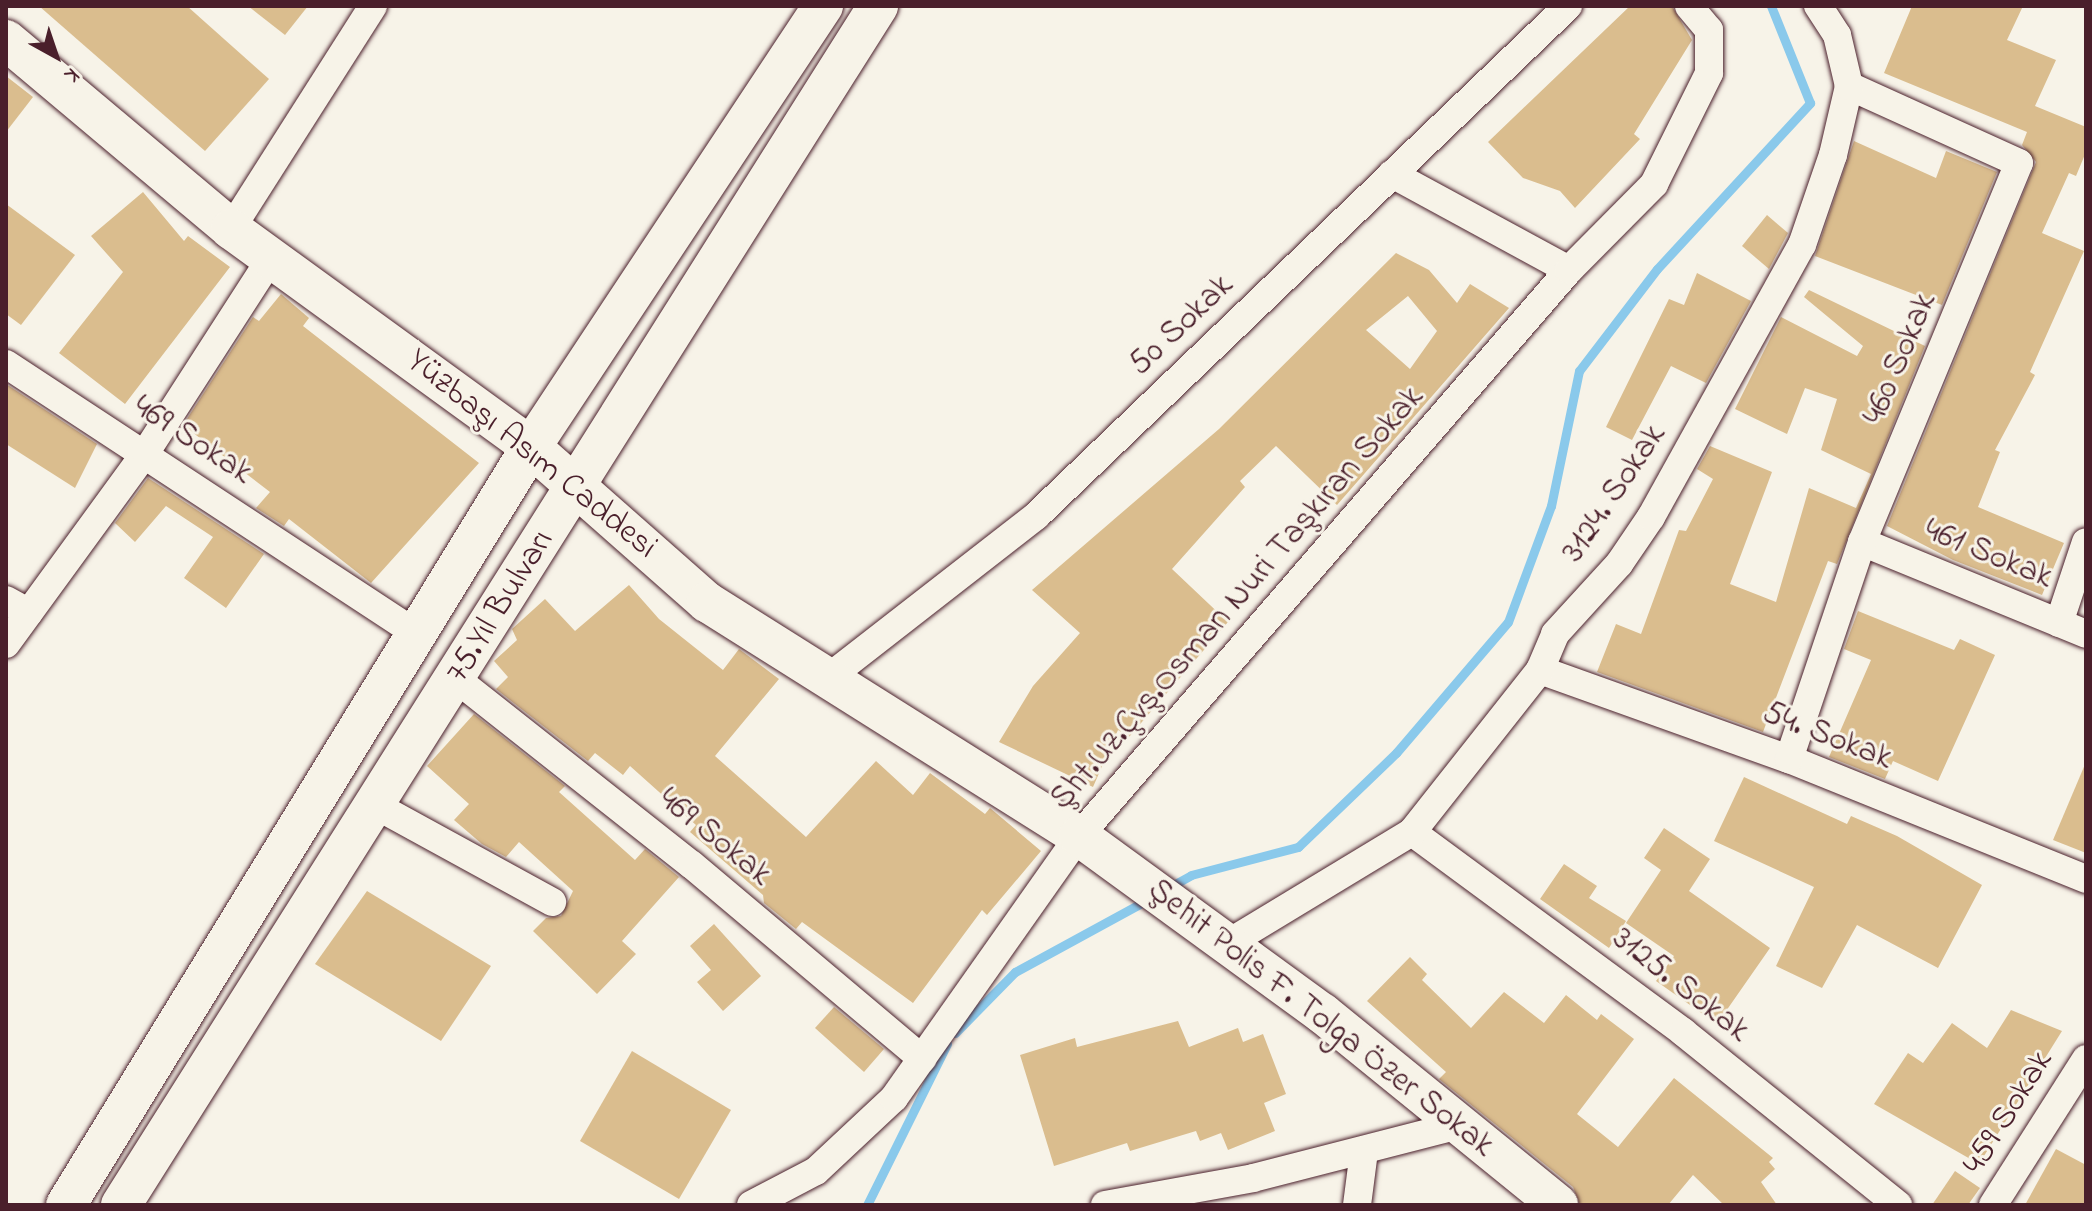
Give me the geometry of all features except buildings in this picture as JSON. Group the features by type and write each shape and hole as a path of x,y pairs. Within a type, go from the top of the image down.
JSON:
{"main road":[{"name":"75.Yıl Bulvarı","path":"66,1205 531,447 823,6"},
{"name":"75.Yıl Bulvarı","path":"121,1205 579,485 878,6"},
{"name":"Yüzbaşı Asım Caddesi","path":"6,40 231,229 273,255 579,485 707,602 1094,847"},
{"name":"Şehit Polis F. Tolga Özer Sokak","path":"1094,847 1214,934 1558,1205"}],"street":[{"path":"231,229 373,6"},
{"name":"50 Sokak","path":"828,678 1036,516 1568,6"},
{"name":"Şht.Uz.Çvş.Osman Nuri Taşkıran Sokak","path":"751,1205 816,1171 852,1141 1569,270 1654,184 1709,73 1709,30 1689,6"},
{"name":"3124. Sokak","path":"1214,934 1412,832 1540,670 1555,634 1619,564 1651,517 1802,245 1849,86 1837,35 1818,6"},
{"name":"460 Sokak","path":"1789,759 1862,542 2019,163 1849,86"},
{"path":"1392,174 1569,270"},
{"path":"6,644 17,606 146,452 273,255"},
{"name":"469 Sokak","path":"6,364 146,452 417,634"},
{"name":"461 Sokak","path":"1862,542 2086,634"},
{"path":"2059,623 2086,542"},
{"name":"54. Sokak","path":"1540,670 1789,759 2086,879"},
{"name":"469 Sokak","path":"455,678 692,865 922,1059"},
{"path":"375,805 552,902"},
{"name":"3125. Sokak","path":"1412,832 1683,1032 1898,1205"},
{"name":"459 Sokak","path":"1993,1205 2086,1059"},
{"path":"1105,1205 1364,1151 1459,1125"},
{"path":"1357,1205 1364,1151"}],"waterway":[{"path":"1168,888 1191,875 1298,847 1396,753 1508,622 1551,506 1579,371 1657,269 1810,103 1771,6"},
{"path":"955,1033 1015,972 1149,899"},
{"path":"867,1205 947,1044"}]}
